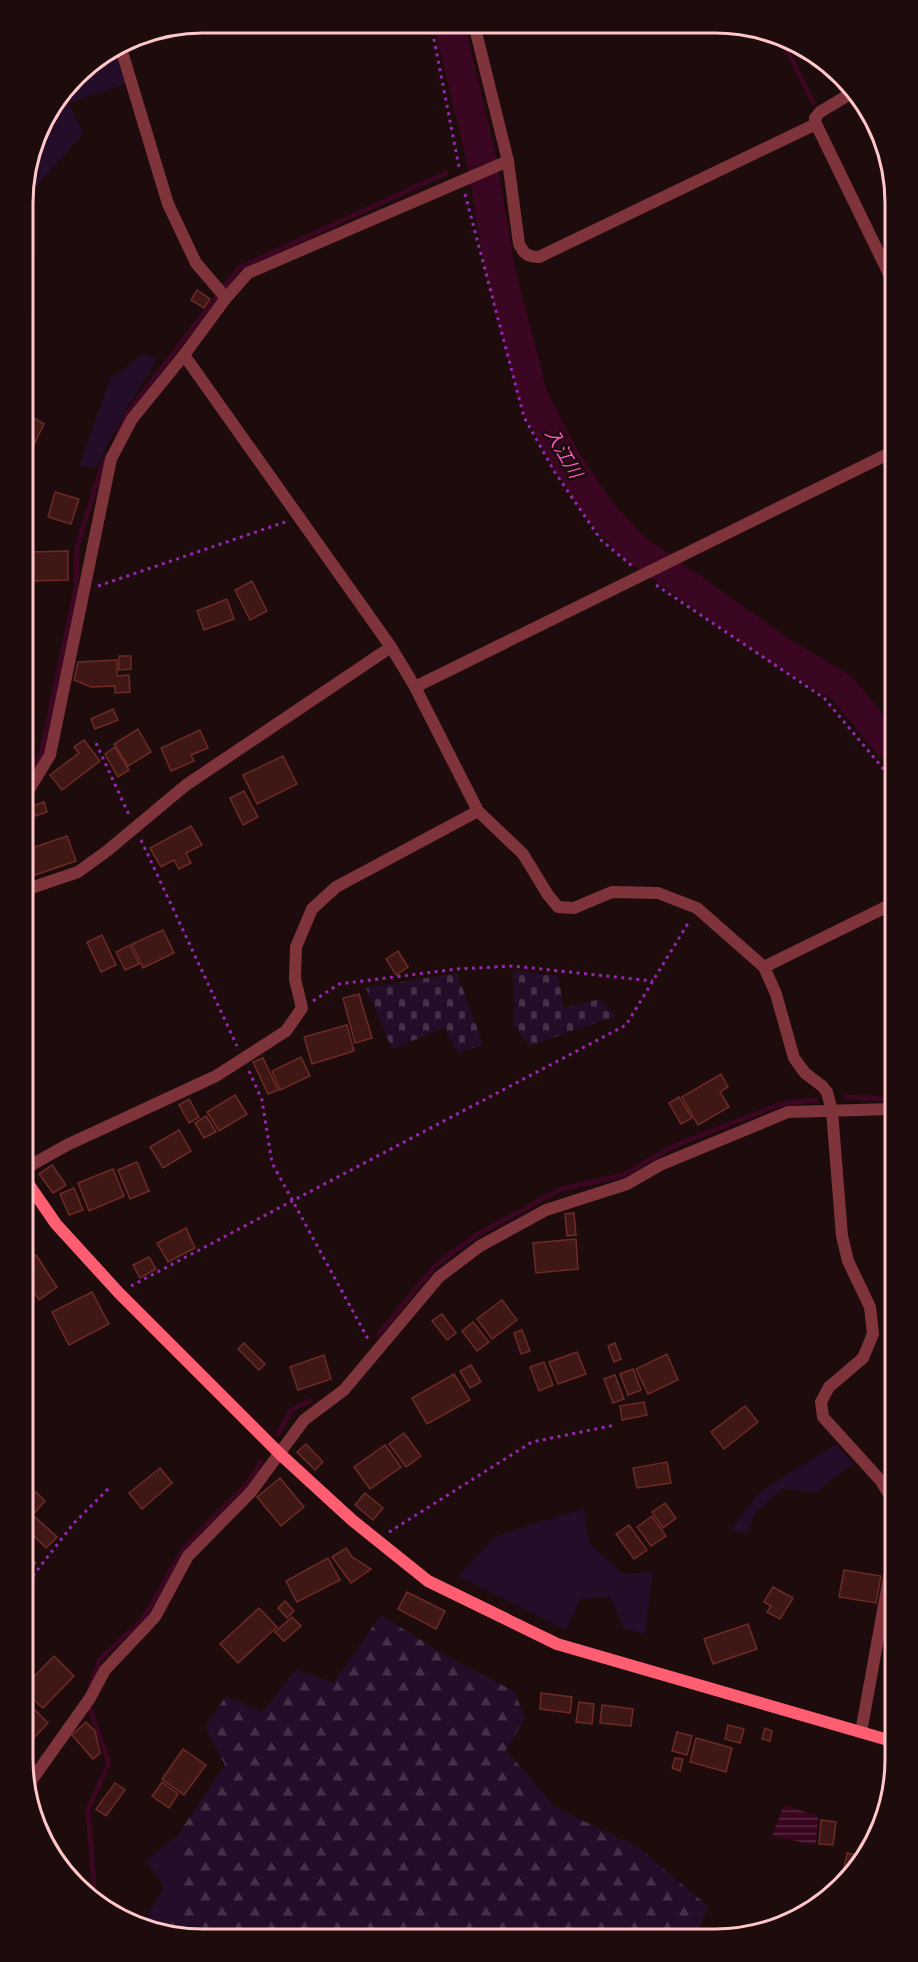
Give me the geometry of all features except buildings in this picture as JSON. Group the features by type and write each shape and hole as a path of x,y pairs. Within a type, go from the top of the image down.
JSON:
{"street":[{"path":"476,33 519,244 523,252 530,257 539,257 816,124"},
{"path":"123,54 168,204 196,263 226,298"},
{"path":"847,96 820,112 815,117 816,124 885,266"},
{"path":"33,783 50,755 111,459 132,419 248,273 503,163"},
{"path":"184,355 391,647 415,687 478,811 524,854 548,895 558,907 574,908 612,892 658,893 697,908 764,967 776,994 794,1058 805,1073 827,1092 832,1111 842,1236 848,1260 870,1307 873,1334 862,1358 829,1387 821,1402 823,1416 885,1487"},
{"path":"415,687 885,455"},
{"path":"33,888 78,872 186,785 391,647"},
{"path":"33,1164 67,1145 216,1076 286,1031 302,1008 295,980 296,947 312,909 336,887 478,811"},
{"path":"764,967 885,907"},
{"path":"34,1777 90,1698 105,1670 155,1617 188,1556 251,1492 304,1420 344,1390 439,1277 480,1246 546,1210 627,1184 660,1165 788,1112 885,1109"},
{"path":"33,1191 56,1224 118,1293 280,1454 352,1520 428,1581 557,1644 885,1739"},
{"path":"861,1732 885,1600"}],"path":[{"path":"433,33 462,181 524,417 554,471 602,540 642,575 824,699 885,771"},
{"path":"83,591 298,517"},
{"path":"118,1293 626,1025 697,908"},
{"path":"302,1008 339,984 457,969 513,966 653,981"},
{"path":"376,1540 532,1442 615,1425"},
{"path":"33,1576 74,1523 110,1487"}],"green space":[{"path":"117,57 126,84 68,103 84,133 33,190 39,159 56,118 75,91 91,75"},
{"path":"145,353 157,360 129,404 96,468 79,466 110,379"},
{"path":"513,970 558,976 564,1008 600,999 616,1016 529,1046 514,1025"},
{"path":"457,973 483,1044 458,1054 444,1028 392,1049 366,988"},
{"path":"836,1444 853,1463 816,1493 784,1488 757,1511 747,1534 731,1530 757,1494"},
{"path":"584,1508 589,1543 623,1574 653,1572 645,1634 624,1629 610,1597 581,1599 566,1630 458,1576 495,1537"},
{"path":"381,1615 448,1657 514,1691 525,1718 506,1750 555,1807 639,1848 709,1907 697,1929 192,1929 167,1925 181,1903 177,1836 225,1765 205,1727 226,1696 262,1712 297,1669 333,1683"},
{"path":"177,1836 181,1903 167,1925 146,1919 164,1886 146,1861"}],"shaded area":[{"path":"784,1805 818,1816 816,1845 772,1836"}],"waterway":[{"name":"入江川","path":"451,33 481,157 500,269 533,397 564,457 600,511 633,547 779,650 842,688 885,740"},
{"path":"787,50 813,103"},
{"path":"118,434 128,412 239,268 446,173"},
{"path":"33,767 41,755 76,588 77,547 107,455"},
{"path":"846,1097 885,1099"},
{"path":"378,1335 435,1266 475,1236 561,1189 623,1175 676,1145 781,1104 816,1100"},
{"path":"278,1434 291,1410 310,1401"},
{"path":"90,1687 100,1659 143,1619 184,1548 249,1482 261,1462"},
{"path":"90,1709 109,1763 88,1809 94,1889"}]}
